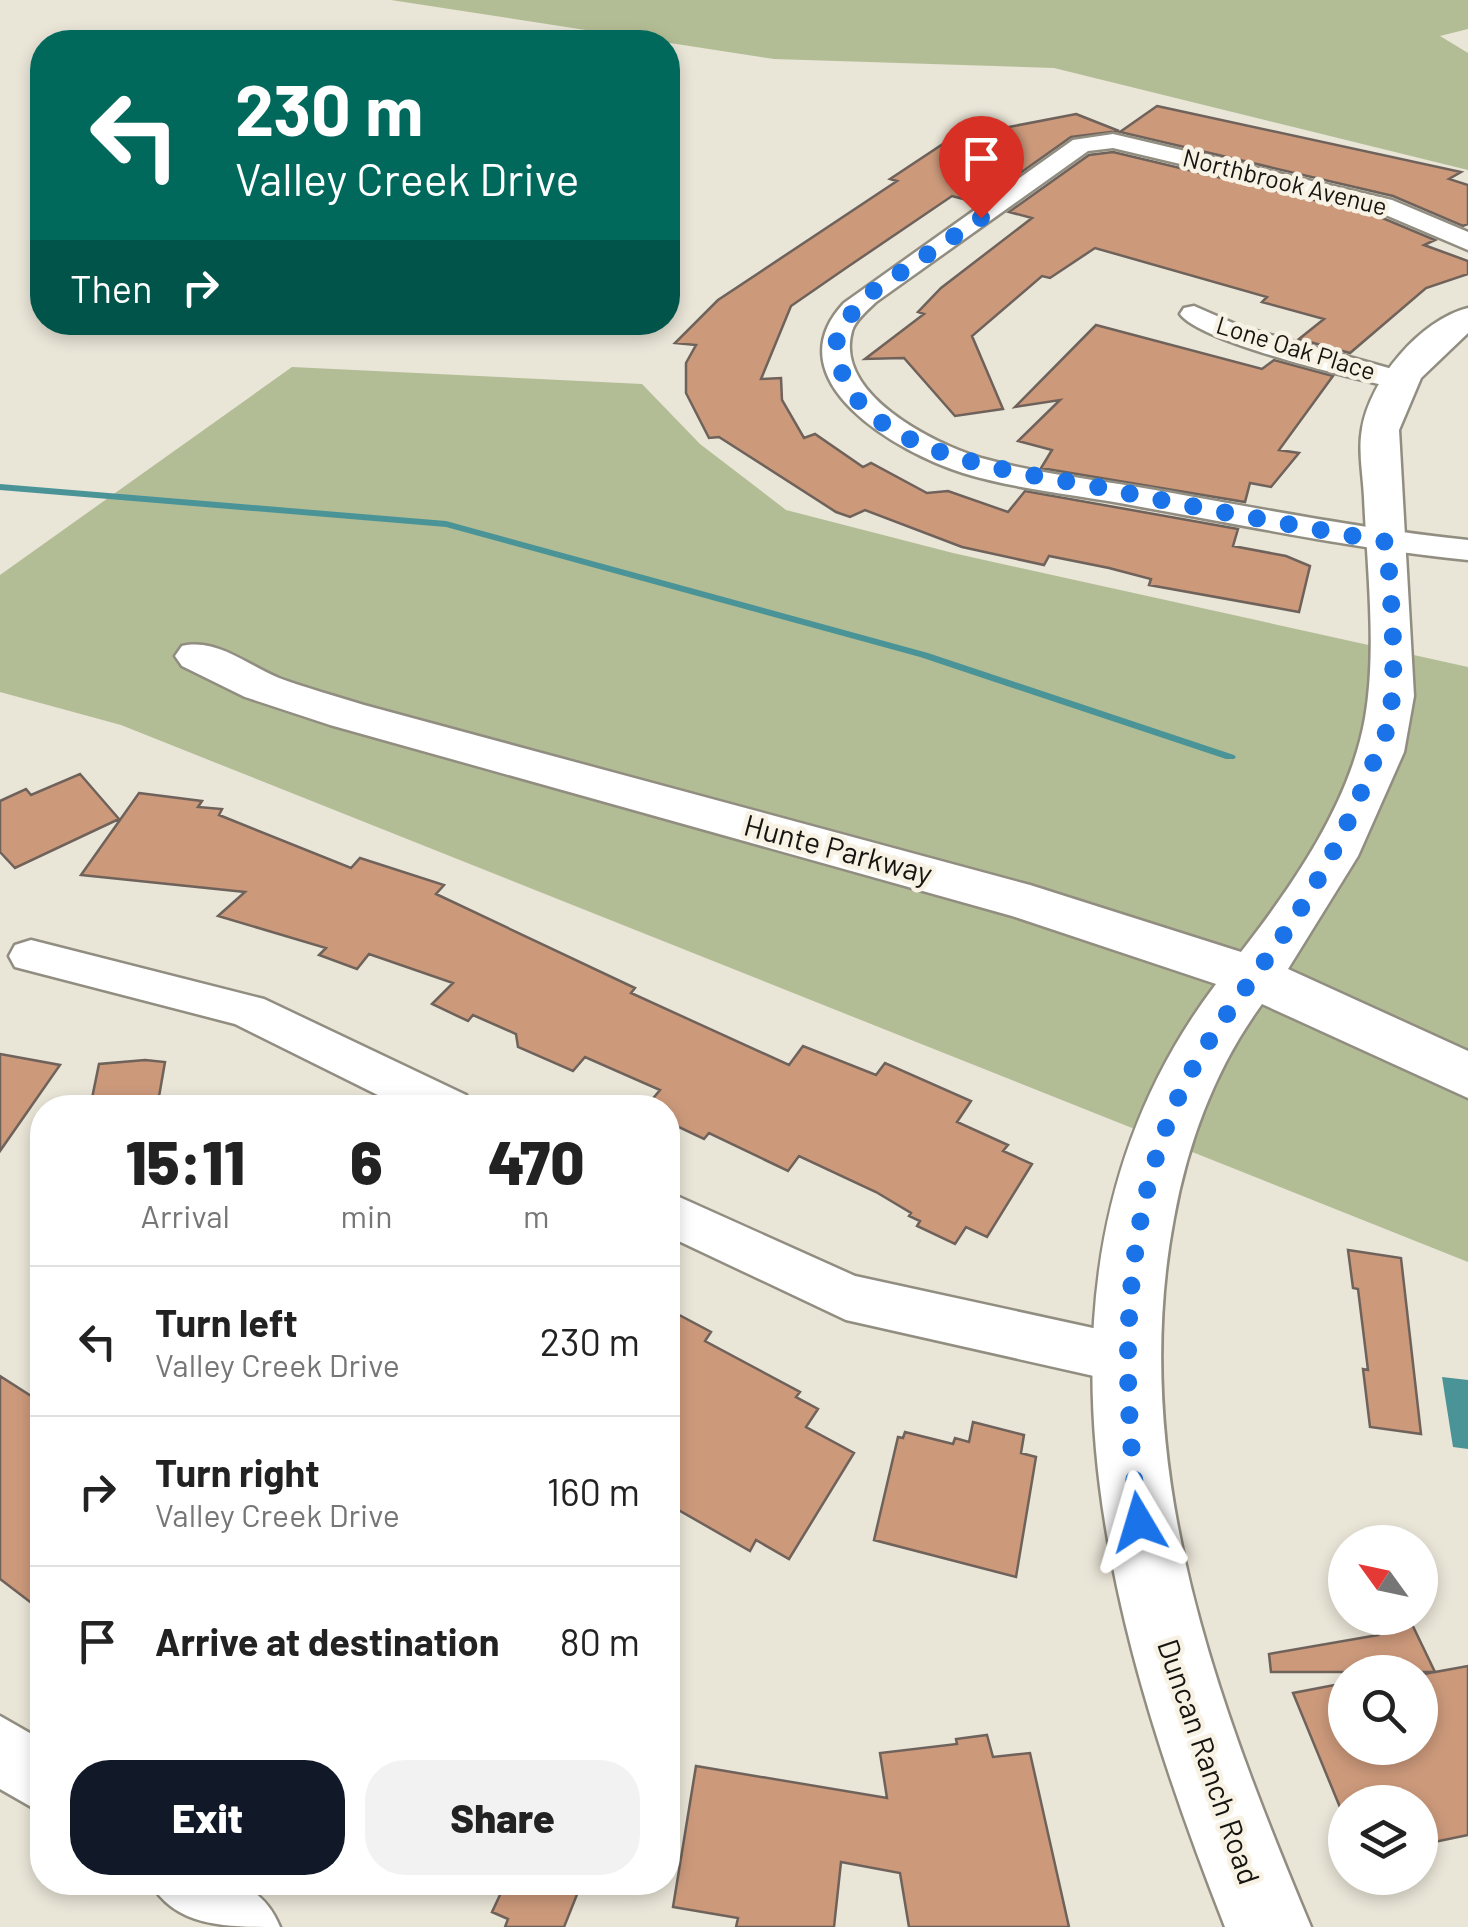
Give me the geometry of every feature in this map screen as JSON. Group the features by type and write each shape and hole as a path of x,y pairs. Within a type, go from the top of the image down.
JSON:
{"street":[{"name":"Northbrook Avenue","path":"1387,542 974,466 899,431 853,394 838,368 837,332 866,296 1081,146 1096,142 1132,144 1383,205 1468,242"},
{"name":"Lone Oak Place","path":"1194,314 1232,333 1400,380"},
{"name":"Duncan Ranch Road","path":"1268,1927 1210,1784 1158,1614 1130,1455 1126,1359 1138,1224 1153,1165 1195,1062 1290,925 1353,814 1388,723 1392,619 1380,427 1400,380 1431,344 1468,318"},
{"path":"1387,542 1468,550"},
{"name":"Hunte Parkway","path":"198,656 261,687 347,715 1030,902 1253,976 1468,1076"},
{"path":"31,956 248,1011 422,1095"},
{"path":"680,1219 846,1297 1126,1359"},
{"path":"0,1750 30,1771"},
{"path":"202,1895 245,1927"}],"green space":[{"path":"391,0 1468,0 1468,29 1440,36 1468,53 1468,170 1054,68 774,59 680,45 680,30 586,30"},
{"path":"292,367 642,384 700,444 786,510 953,553 1468,667 1468,1262 121,725 0,692 0,575"}],"water":[{"path":"1442,1377 1468,1380 1468,1449 1453,1447"}],"building":[{"path":"1157,106 1461,172 1449,179 1468,185 1468,224 1463,226 1393,196 1120,132"},
{"path":"1076,114 1119,131 1071,137 978,203 952,196 791,306 761,379 781,378 782,400 804,438 815,434 863,467 871,463 927,493 948,491 1008,512 1025,491 1238,529 1233,546 1286,556 1310,566 1299,612 1149,585 1151,579 1049,556 1044,565 962,547 865,510 850,517 836,512 719,437 709,438 686,393 686,363 696,345 675,343 718,300 897,181 890,179 952,138"},
{"path":"1113,152 1373,214 1435,240 1424,245 1468,261 1468,274 1426,288 1350,353 1299,339 1324,319 1262,302 1267,297 1095,248 1050,278 1042,276 972,336 1003,409 955,416 904,358 865,359 924,314 918,312 941,288 1032,218 1009,212 1089,155"},
{"path":"1096,325 1262,369 1274,360 1333,376 1279,450 1299,453 1271,487 1250,483 1245,502 1041,468 1052,450 1018,441 1060,400 1015,407"},
{"path":"80,774 119,819 15,868 0,852 0,801 26,789 31,795"},
{"path":"139,793 202,801 198,807 222,809 219,815 351,868 360,858 444,885 436,894 635,988 631,993 789,1065 803,1046 876,1075 885,1063 971,1101 957,1122 1008,1145 1003,1151 1032,1164 987,1237 966,1227 955,1244 917,1226 920,1221 909,1216 911,1213 876,1192 799,1156 788,1171 709,1133 704,1139 680,1128 680,1095 656,1095 660,1090 585,1057 573,1071 518,1047 516,1034 473,1015 468,1021 432,1004 453,983 369,954 357,969 319,955 326,948 218,916 245,892 81,875"},
{"path":"0,1054 60,1065 39,1095 30,1095 30,1108 0,1151"},
{"path":"165,1062 159,1095 93,1095 99,1064"},
{"path":"1348,1250 1401,1258 1421,1434 1370,1427 1358,1289 1353,1288"},
{"path":"680,1315 711,1332 705,1341 800,1392 796,1397 818,1409 806,1427 854,1453 789,1559 756,1540 750,1551 680,1511"},
{"path":"0,1376 30,1395 30,1602 0,1579"},
{"path":"973,1422 1024,1435 1021,1453 1036,1457 1016,1577 874,1540 898,1437 903,1438 905,1432 953,1444 955,1438 969,1442"},
{"path":"1378,1635 1417,1635 1427,1655 1328,1655 1328,1672 1271,1672 1269,1654"},
{"path":"1468,1666 1468,1835 1438,1841 1438,1785 1331,1785 1293,1693 1328,1686 1328,1765 1438,1765 1438,1671"},
{"path":"987,1735 993,1757 1030,1753 1069,1927 909,1927 900,1873 841,1862 834,1927 736,1927 738,1918 673,1907 675,1895 680,1895 680,1864 696,1766 887,1798 880,1753 957,1744 956,1739"},
{"path":"500,1895 577,1895 564,1927 505,1927 508,1919 492,1912"}],"waterway":[{"path":"0,487 446,524 924,655 1230,757"}],"route":[{"path":"981,218 866,296 844,319 837,332 838,368 853,394 871,411 899,431 974,466 1387,542 1392,619 1388,723 1353,814 1290,925 1222,1016 1195,1062 1153,1165 1138,1224 1126,1359 1128,1438 1139,1522"}]}
